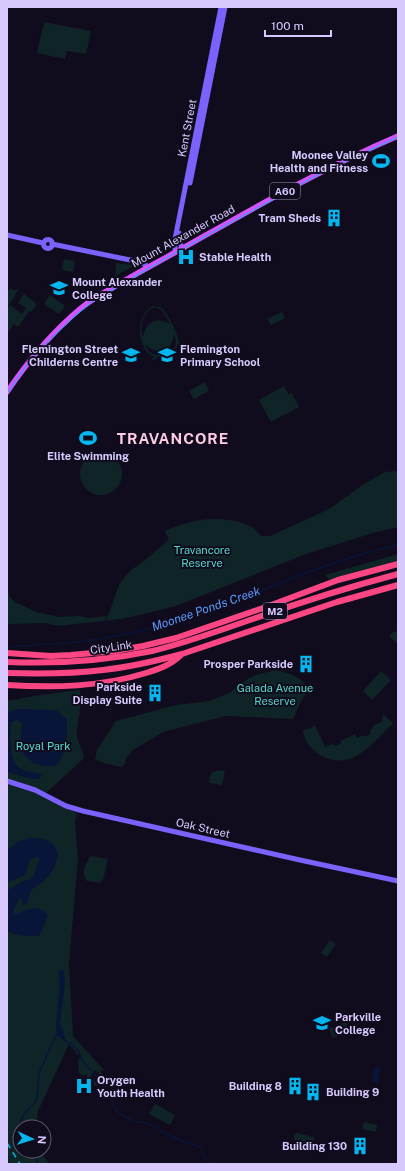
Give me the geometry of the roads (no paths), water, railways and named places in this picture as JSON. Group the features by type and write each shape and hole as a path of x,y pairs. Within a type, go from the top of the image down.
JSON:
{"highway":[{"path":"7,653 50,656 94,654 143,646 176,638 247,614 338,580 398,564"},
{"name":"CityLink","path":"7,662 70,663 109,659 153,650 189,641 304,601 398,574"},
{"name":"CityLink","path":"7,673 50,673 104,670 133,666 182,654 337,602 398,585"},
{"path":"7,685 60,687 114,681 160,669 182,654"}],"main road":[{"name":"Mount Alexander Road","path":"7,392 35,353 75,314 96,298 182,248 331,166 398,136"}],"street":[{"name":"Kent Street","path":"175,252 176,237 221,7"},
{"name":"Kent Street","path":"182,248 179,240 179,234 225,7"},
{"path":"7,235 43,243 46,239 49,239 52,244 140,262 149,267"},
{"name":"Oak Street","path":"7,781 35,790 66,806 83,811 398,881"}],"water":[{"path":"17,709 56,710 67,719 67,738 65,748 57,765 51,766 39,765 28,759 21,748 20,742 22,723 17,720 12,722 10,727 11,751 15,763 23,770 42,775 39,779 32,779 7,772 7,712"},
{"path":"30,838 44,840 53,844 57,851 57,859 54,867 41,884 31,890 27,904 22,905 22,899 20,898 14,908 14,914 37,908 45,912 48,916 39,936 18,935 7,930 7,890 33,877 40,858 33,857 28,864 26,874 7,883 7,850 17,842"},
{"path":"64,970 65,983 60,1023 65,1037 64,1040 57,1036 56,1026 60,984 58,971"},
{"path":"375,1066 381,1068 377,1083 371,1082"}],"waterway":[{"name":"Moonee Ponds Creek","path":"7,647 77,642 128,634 153,628 204,612 341,561 398,545"},
{"path":"22,1119 24,1114 36,1101 39,1073 57,1034"},
{"path":"64,1039 72,1044 79,1052 82,1060 102,1083 118,1112 132,1121 147,1123 156,1127 162,1132 190,1144 199,1146 209,1164"},
{"path":"36,1159 39,1164"}],"tram line":[{"path":"7,394 26,366 42,347 76,315 96,299 175,253 323,172 398,137"}],"railway":[{"path":"7,1143 20,1164"}],"place":[{"name":"Moonee Valley Health and Fitness","path":"381,161"},
{"name":"Tram Sheds","path":"334,218"},
{"name":"Stable Health","path":"186,257"},
{"name":"Mount Alexander College","path":"59,288"},
{"name":"Flemington Street Childerns Centre","path":"131,355"},
{"name":"Flemington Primary School","path":"167,355"},
{"name":"Elite Swimming","path":"88,438"},
{"name":"Prosper Parkside","path":"306,664"},
{"name":"Parkside Display Suite","path":"155,693"},
{"name":"Parkville College","path":"322,1023"},
{"name":"Orygen Youth Health","path":"84,1086"},
{"name":"Building 8","path":"295,1086"},
{"name":"Building 9","path":"313,1092"},
{"name":"Building 130","path":"360,1146"}],"district":[{"name":"TRAVANCORE","path":"173,438"}],"park label":[{"name":"Travancore Reserve","path":"202,556"},
{"name":"Galada Avenue Reserve","path":"275,694"},
{"name":"Royal Park","path":"43,746"}]}
